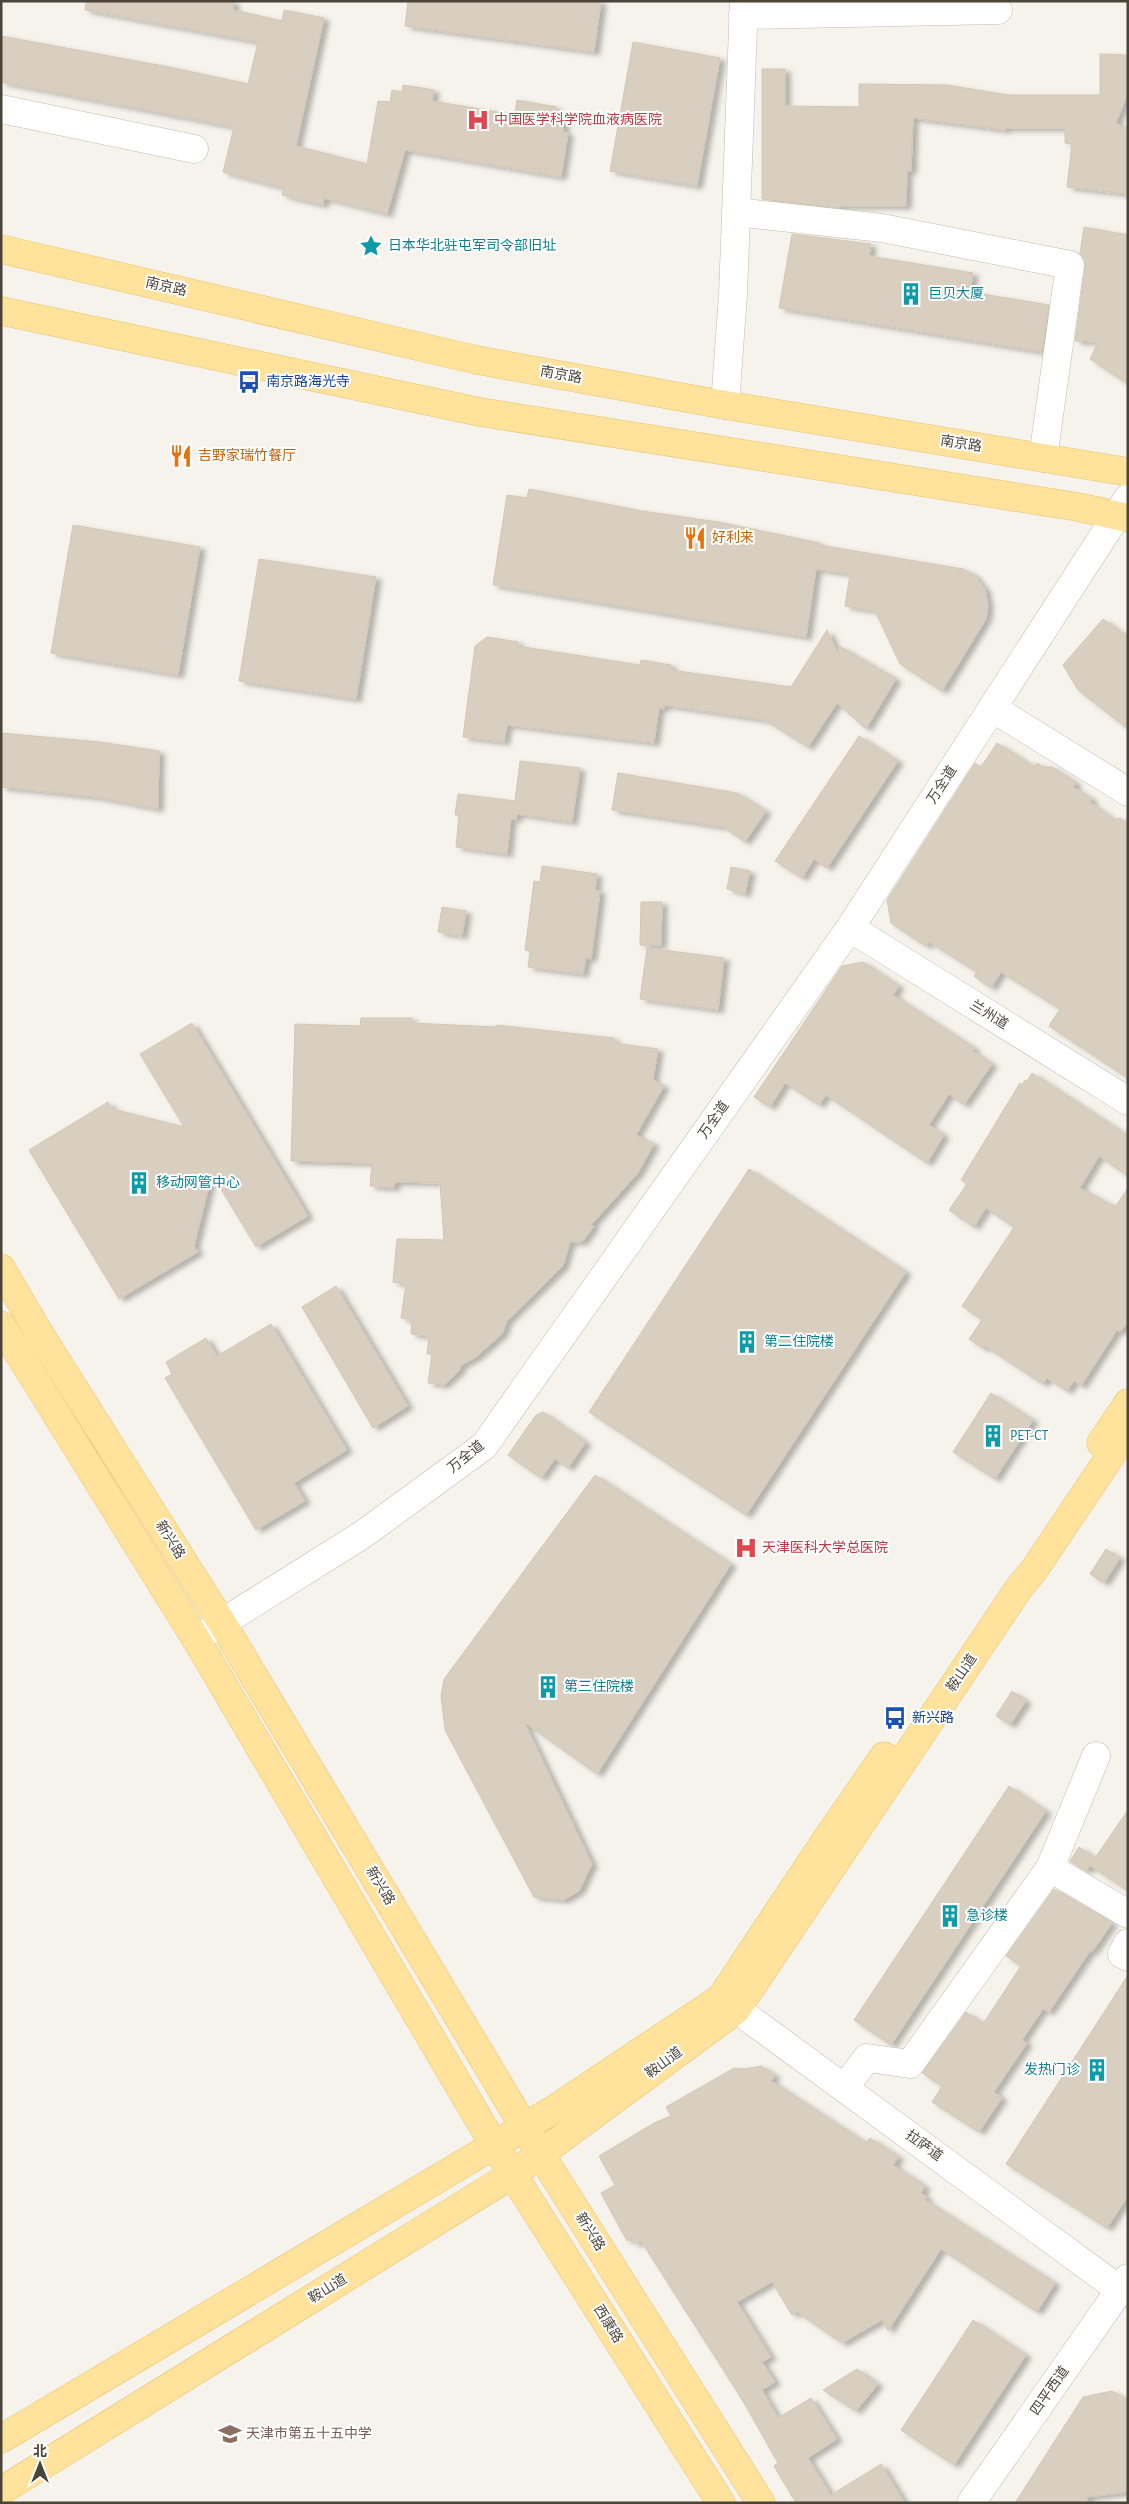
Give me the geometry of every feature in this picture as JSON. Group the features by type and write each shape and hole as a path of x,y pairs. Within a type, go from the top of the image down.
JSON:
{"main road":[{"name":"南京路","path":"1,249 477,360 725,405 1128,472"},
{"path":"1,311 480,412 1078,507 1124,510"},
{"name":"新兴路","path":"1,1268 39,1333 222,1623 541,2155 761,2503"},
{"name":"西康路","path":"3,1329 196,1639 494,2145 722,2503"},
{"name":"鞍山道","path":"1,2439 729,2004 826,1840 1128,1403"},
{"name":"鞍山道","path":"1,2491 513,2174 541,2155 729,2004 1034,1570 1128,1430"}],"street":[{"path":"725,405 736,212 743,8 998,10"},
{"path":"1,109 194,149"},
{"path":"736,212 882,228 1070,265 1043,458"},
{"name":"万全道","path":"196,1639 362,1535 484,1446 850,928 992,708 1124,510"},
{"path":"992,708 1128,792"},
{"name":"兰州道","path":"850,928 1128,1101"},
{"path":"844,2088 867,2058 910,2064 1050,1868 1096,1756"},
{"path":"1050,1868 1128,1914"},
{"path":"1128,1943 1122,1954 1128,1958"},
{"name":"拉萨道","path":"729,2004 1126,2291"},
{"name":"四平西道","path":"971,2503 1126,2291"}],"building":[{"path":"86,1 234,1 233,10 282,21 284,10 324,18 296,146 367,164 378,101 390,102 392,90 402,92 403,85 434,90 432,101 515,115 517,100 556,107 555,118 564,120 563,132 568,133 561,177 405,150 387,214 324,198 323,205 282,195 284,188 223,172 234,127 1,82 1,36 174,68 248,84 258,42 85,10"},
{"path":"408,1 601,1 594,52 405,26"},
{"path":"633,42 720,58 697,186 610,171"},
{"path":"1100,54 1128,55 1128,93 1116,123 1128,131 1128,194 1067,187 1072,144 1065,143 1065,128 1005,128 1005,130 913,118 911,171 907,171 906,206 840,206 840,208 762,199 762,69 785,69 785,106 859,107 859,84 947,85 1008,95 1100,95"},
{"path":"1084,227 1128,235 1128,384 1090,359 1098,342 1075,341 1085,267 1084,259 1080,253"},
{"path":"792,234 871,244 869,256 973,273 970,292 1049,305 1042,352 779,308"},
{"path":"529,489 642,511 718,522 820,543 819,545 963,569 974,575 985,589 988,606 986,619 942,691 900,664 875,611 845,606 850,574 816,569 806,637 493,585 507,495 527,498"},
{"path":"73,525 200,547 178,675 51,653"},
{"path":"259,559 376,577 356,699 239,681"},
{"path":"1103,619 1128,638 1128,729 1078,690 1063,665"},
{"path":"827,630 838,653 839,646 896,679 866,729 837,703 808,747 765,720 664,705 664,709 659,708 654,743 507,725 504,742 463,737 475,646 487,637 518,642 517,646 640,665 641,660 671,665 671,670 791,687"},
{"path":"1,733 100,742 159,751 158,809 97,797 1,787"},
{"path":"859,736 898,761 827,868 814,859 802,878 775,861"},
{"path":"997,743 1034,767 1037,763 1043,767 1052,767 1076,783 1073,787 1092,799 1090,802 1114,820 1120,818 1128,824 1128,1078 1049,1026 1060,1009 1001,972 991,988 974,976 977,972 929,942 926,946 891,923 887,900 975,763 981,767"},
{"path":"520,761 580,768 572,822 517,814 516,820 511,818 507,854 456,847 459,815 455,815 458,794 515,801"},
{"path":"618,773 737,793 766,811 745,842 724,827 612,810"},
{"path":"542,866 597,874 595,890 600,891 591,959 586,958 583,974 528,967 530,951 525,950 534,881 540,882"},
{"path":"731,867 750,871 745,894 727,889"},
{"path":"641,902 662,902 661,945 640,945"},
{"path":"442,907 466,911 462,936 438,932"},
{"path":"647,948 724,958 718,1010 640,999"},
{"path":"863,962 899,986 893,995 974,1048 973,1051 992,1064 964,1105 949,1094 929,1125 944,1135 927,1163 826,1095 819,1105 785,1083 770,1107 754,1097 842,966"},
{"path":"361,1018 412,1018 412,1023 496,1027 497,1025 614,1038 614,1043 658,1049 653,1080 664,1086 636,1135 654,1144 638,1173 591,1225 594,1226 582,1242 570,1242 563,1266 507,1321 502,1334 476,1357 460,1366 460,1370 444,1385 428,1383 432,1354 427,1354 429,1336 411,1334 412,1320 401,1318 406,1284 393,1282 397,1239 444,1240 440,1183 395,1182 394,1188 370,1186 372,1163 291,1161 295,1024 360,1026"},
{"path":"192,1023 308,1216 256,1247 212,1174 194,1246 198,1252 119,1299 29,1150 108,1102 112,1109 184,1127 140,1054"},
{"path":"1032,1073 1128,1136 1128,1176 1099,1156 1080,1188 1115,1207 1128,1188 1128,1322 1120,1332 1117,1330 1081,1386 1074,1381 1067,1391 1047,1378 1043,1384 985,1346 984,1349 969,1339 982,1320 962,1306 1014,1227 986,1208 974,1227 949,1210 967,1184 961,1180 1020,1083 1022,1085 1025,1080 1027,1081"},
{"name":"第二住院楼","path":"749,1169 906,1272 746,1515 589,1412"},
{"path":"336,1286 408,1406 373,1428 302,1307"},
{"path":"271,1324 347,1450 294,1483 305,1501 256,1530 165,1378 172,1374 166,1362 206,1338 217,1356"},
{"name":"PET-CT","path":"991,1393 1033,1420 995,1479 953,1452"},
{"path":"543,1412 586,1442 568,1468 555,1459 541,1478 508,1455 536,1415"},
{"name":"第三住院楼","path":"595,1475 731,1564 597,1774 524,1722 592,1864 579,1891 564,1900 534,1897 445,1730 441,1696 444,1679"},
{"path":"1106,1549 1120,1558 1104,1583 1090,1574"},
{"path":"1012,1691 1026,1701 1010,1725 996,1716"},
{"name":"急诊楼","path":"1009,1786 1046,1811 891,2045 854,2020"},
{"path":"1128,1810 1128,1891 1091,1866 1086,1871 1070,1861 1079,1847 1095,1858"},
{"path":"1054,1889 1112,1923 1092,1952 1090,1951 1049,2012 1043,2009 1022,2040 1027,2043 994,2092 1002,2098 979,2132 932,2102 942,2086 922,2073 966,2012 983,2024 1021,1966 1006,1956"},
{"name":"发热门诊","path":"1128,1975 1128,2196 1107,2228 1006,2164"},
{"path":"761,2066 775,2075 771,2081 866,2143 870,2138 899,2157 893,2165 925,2186 921,2193 927,2197 925,2200 1055,2283 1037,2312 941,2249 888,2331 882,2320 842,2343 797,2312 792,2315 772,2282 737,2302 771,2357 762,2362 775,2382 762,2390 778,2418 811,2398 837,2439 808,2458 831,2495 881,2464 905,2503 796,2503 774,2466 778,2463 743,2401 641,2241 635,2244 631,2238 627,2241 601,2193 615,2185 599,2156 654,2123 671,2116 666,2107 734,2068 744,2069"},
{"path":"973,2320 1026,2355 954,2465 901,2430"},
{"path":"857,2369 878,2384 856,2411 823,2390"},
{"path":"1112,2391 1126,2399 1128,2406 1128,2492 1087,2497 1088,2503 1015,2503 1083,2397"}],"place":[{"name":"中国医学科学院血液病医院","path":"478,120"},
{"name":"日本华北驻屯军司令部旧址","path":"371,246"},
{"name":"巨贝大厦","path":"911,294"},
{"name":"南京路海光寺","path":"249,382"},
{"name":"吉野家瑞竹餐厅","path":"181,456"},
{"name":"好利来","path":"695,538"},
{"name":"移动网管中心","path":"139,1183"},
{"name":"第二住院楼","path":"747,1342"},
{"name":"PET-CT","path":"993,1436"},
{"name":"天津医科大学总医院","path":"746,1548"},
{"name":"第三住院楼","path":"548,1687"},
{"name":"新兴路","path":"895,1718"},
{"name":"急诊楼","path":"950,1916"},
{"name":"发热门诊","path":"1097,2070"},
{"name":"天津市第五十五中学","path":"230,2434"}]}
